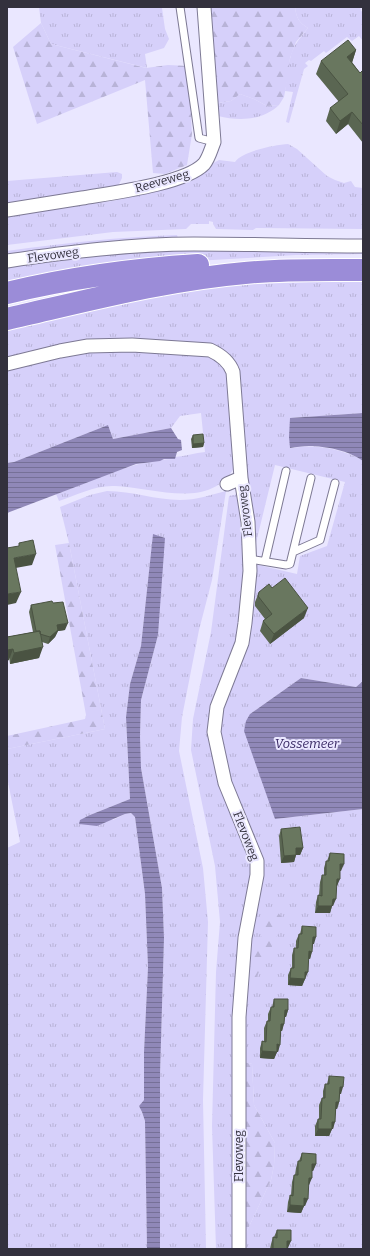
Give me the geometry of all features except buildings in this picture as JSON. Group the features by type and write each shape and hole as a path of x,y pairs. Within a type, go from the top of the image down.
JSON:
{"highway":[{"path":"7,292 77,279 190,265 275,260 363,259"},
{"path":"7,319 92,299 182,281 245,273 363,270"}],"street":[{"name":"Reeveweg","path":"7,210 129,190 184,176 204,164 210,154 214,142 204,7"},
{"name":"Flevoweg","path":"7,261 107,248 193,244 363,246"},
{"name":"Flevoweg","path":"7,364 60,351 111,344 210,350 216,352 226,360 233,372 241,478 248,522 250,571 242,643 217,707 214,732 225,783 257,861 257,875 245,938 239,1017 239,1249"},
{"name":"Flevoweg","path":"227,484 241,478"}],"lane":[{"path":"180,7 199,138 214,142"},
{"path":"264,561 286,471"},
{"path":"249,559 286,565 290,564 311,478"},
{"path":"293,552 320,540 335,484"}],"green space":[{"path":"39,7 159,7 162,8 165,29 169,39 164,48 145,54 147,68 51,44 41,23"},
{"path":"211,7 295,7 298,19 308,28 296,42 290,58 284,97 279,105 267,106 240,94 231,101 217,103"},
{"path":"295,7 360,7 361,11 363,12 363,41 359,36 352,41 347,37 326,53 324,51 311,61 309,60 305,63 308,66 304,69 289,123 286,122 293,92 285,91 289,63 294,47 308,28 298,19"},
{"path":"41,23 51,44 146,68 168,65 188,66 192,134 187,165 165,174 153,173 145,80 37,124 13,47"},
{"path":"240,94 267,106 279,105 258,117 234,119 218,116 217,103 231,101"},
{"path":"288,144 297,149 327,176 344,183 351,181 355,187 363,188 363,229 216,229 213,222 209,221 209,224 191,224 186,229 113,232 7,245 7,216 112,201 166,189 219,160 235,162 239,158 251,152 267,147"},
{"path":"117,172 122,174 122,178 117,188 7,204 7,181"},
{"path":"177,235 178,238 151,239 7,255 7,251 50,245"},
{"path":"167,250 363,254 296,255 195,261 7,288 7,267 115,254"},
{"path":"363,280 363,413 291,418 290,448 311,446 325,448 357,457 363,461 363,681 356,687 301,678 250,714 275,819 363,809 363,1249 246,1249 245,1235 271,1180 274,1165 275,1143 254,1105 252,1064 244,1062 245,1012 248,978 259,950 248,949 262,861 232,789 220,748 218,717 245,643 254,564 297,574 300,556 327,546 345,482 275,465 254,551 242,412 230,358 133,340 7,359 7,323 123,297 256,282 257,284"},
{"path":"109,349 206,354 218,359 228,373 234,468 223,481 210,489 195,493 179,494 130,487 108,486 86,491 59,501 56,494 130,467 205,452 201,413 180,416 171,428 113,439 108,425 14,462 7,463 7,369 60,355"},
{"path":"107,491 126,492 162,499 186,500 226,491 212,580 199,630 182,717 179,751 203,868 208,922 203,1100 206,1249 160,1249 160,1075 164,938 162,888 141,768 140,736 141,700 158,635 159,606 153,535 141,646 130,684 126,717 130,799 90,815 113,820 125,814 131,813 135,817 145,894 148,967 144,1052 144,1100 139,1106 145,1121 147,1249 7,1249 7,848 20,842 7,777 7,749 105,729 69,543 60,507 90,495"},
{"path":"238,494 241,535 246,566 237,642 210,706 210,727 255,864 242,937 234,1249 216,1249 212,1126 216,972 220,922 215,866 191,750 193,719 211,632 229,496"},
{"path":"69,543 105,729 7,749 7,736 85,719 86,715 55,545"},
{"path":"265,908 277,912 285,920 256,978 248,978 248,949 259,949"},
{"path":"244,1062 252,1064 254,1105 275,1143 274,1165 271,1180 245,1235"}],"water":[{"path":"363,413 363,461 351,454 330,448 309,446 290,448 290,418"},
{"path":"108,425 113,439 171,428 178,439 181,440 182,450 177,452 175,459 164,459 160,461 136,464 7,513 7,463 14,462"},
{"path":"153,534 165,538 158,635 141,700 140,736 141,768 162,888 164,938 160,1075 160,1249 147,1249 145,1121 139,1106 144,1100 144,1052 148,967 145,894 135,817 131,813 125,814 97,826 79,824 80,820 90,815 130,799 126,717 130,684 141,646"},
{"name":"Vossemeer","path":"301,678 356,687 363,681 363,809 275,819 244,731 246,721 250,714"}]}
